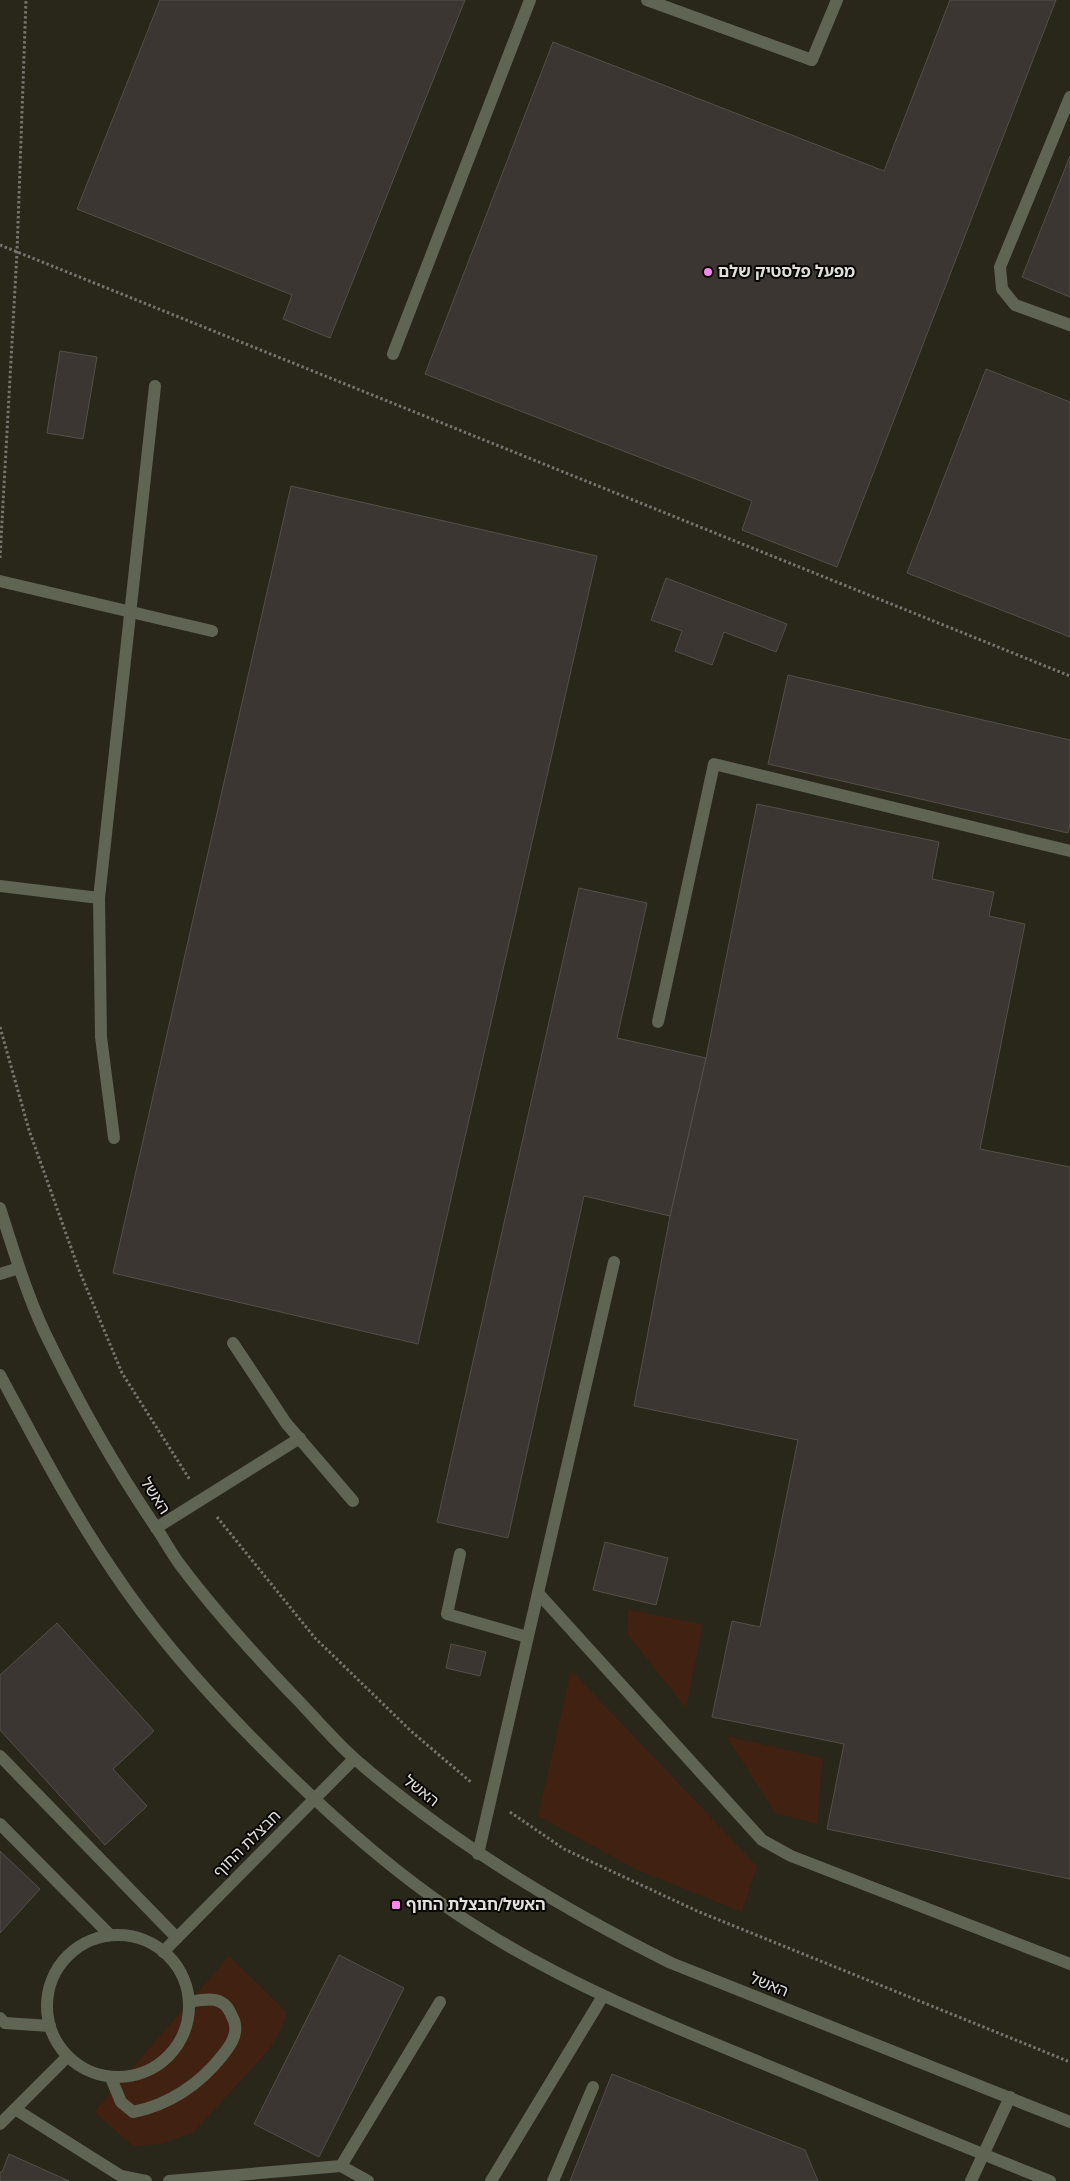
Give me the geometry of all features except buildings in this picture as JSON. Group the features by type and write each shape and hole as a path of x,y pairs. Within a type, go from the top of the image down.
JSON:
{"street":[{"path":"393,354 530,0"},
{"path":"647,0 812,60 837,0"},
{"path":"1070,97 1000,267 1002,288 1015,305 1070,325"},
{"path":"114,1138 101,1037 99,898 155,386"},
{"path":"0,581 212,631"},
{"path":"658,1022 714,764 1070,851"},
{"path":"0,886 99,898"},
{"name":"האשל","path":"0,1208 19,1268 44,1330 98,1435 179,1564 220,1615 354,1759 478,1854 588,1921 671,1963 1070,2122"},
{"path":"478,1854 614,1262"},
{"path":"0,1274 19,1268"},
{"path":"232,1343 286,1423 353,1501"},
{"path":"0,1375 60,1487 113,1572 158,1633 221,1706 314,1800 375,1853 459,1915 527,1957 603,1996 681,2031 1050,2181"},
{"path":"156,1528 300,1438"},
{"path":"460,1554 447,1614 528,1637"},
{"path":"538,1593 762,1840 791,1856 1070,1964"},
{"path":"0,1756 177,1938"},
{"name":"חבצלת החוף","path":"163,1952 354,1759"},
{"path":"0,1824 110,1935"},
{"path":"110,1935 133,1936 154,1944 163,1952 172,1959 184,1978 189,2002 186,2026 176,2049 158,2066 135,2076 111,2078 87,2071 67,2057 53,2037 47,2015 47,1992 56,1971 70,1953 88,1940 110,1935"},
{"path":"491,2181 603,1996"},
{"path":"111,2078 121,2102 134,2112 159,2105 188,2089 208,2073 232,2043 236,2026 228,2006 214,1998 189,2002"},
{"path":"341,2166 440,2002"},
{"path":"0,2018 5,2023 50,2026"},
{"path":"0,2124 67,2057"},
{"path":"553,2181 593,2087"},
{"path":"971,2181 1010,2098"},
{"path":"15,2109 121,2176 146,2181"},
{"path":"169,2181 341,2166 368,2181"}],"path":[{"path":"0,564 17,252 26,0"},
{"path":"0,245 1070,676"},
{"path":"0,1027 32,1139 79,1270 122,1372 202,1499 315,1638 412,1732 490,1798 564,1849 697,1911 1070,2062"}],"shaded area":[{"path":"0,0 1070,0 1070,2181 0,2181"},
{"path":"628,1610 703,1624 686,1708 627,1634"},
{"path":"571,1670 757,1866 742,1912 635,1869 538,1816"},
{"path":"726,1736 823,1758 817,1824 775,1813"},
{"path":"229,1956 287,2012 281,2030 268,2051 194,2132 161,2144 133,2146 94,2112"}],"place":[{"name":"מפעל פלסטיק שלם","path":"708,272"},
{"name":"האשל/חבצלת החוף","path":"396,1905"}]}
